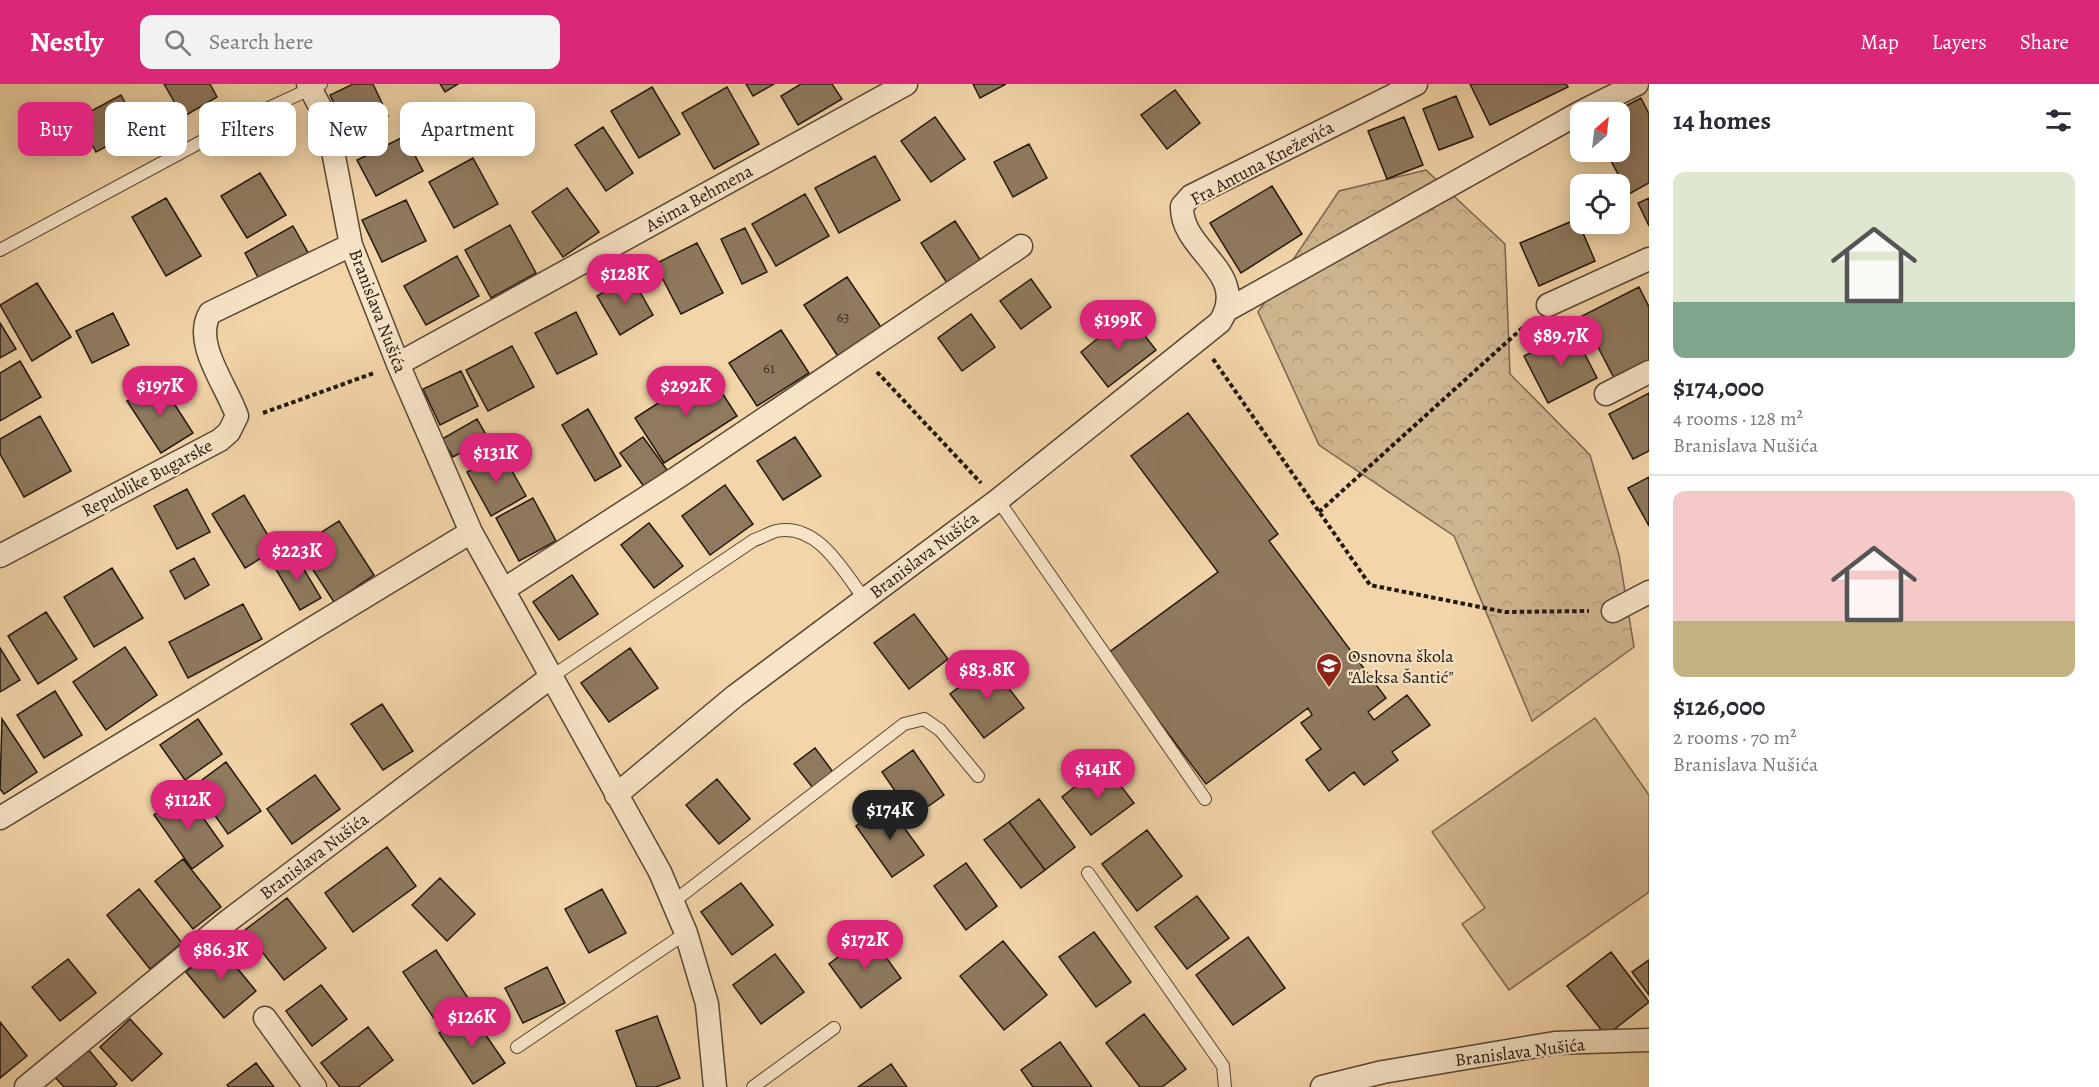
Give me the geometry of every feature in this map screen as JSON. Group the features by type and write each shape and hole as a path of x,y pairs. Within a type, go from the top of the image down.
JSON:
{"street":[{"name":"Asima Behmena","path":"398,364 906,84"},
{"name":"Fra Antuna Kneževića","path":"1227,310 1226,283 1181,220 1182,206 1191,196 1416,84"},
{"name":"Branislava Nušića","path":"1601,102 1637,84"},
{"name":"Branislava Nušića","path":"314,86 327,120 351,245 398,364 471,532 660,872 686,933 707,1004 715,1087"},
{"name":"Branislava Nušića","path":"616,795 735,696 998,500 1220,322 1227,310 1570,118"},
{"path":"235,423 237,416 233,405 205,345 204,323 210,313 351,245"},
{"path":"503,590 1020,246"},
{"path":"1548,305 1649,259"},
{"path":"1606,394 1649,372"},
{"name":"Republike Bugarske","path":"0,556 220,440 235,423"},
{"path":"0,818 471,532"},
{"path":"1612,611 1649,592"},
{"name":"Branislava Nušića","path":"26,1087 228,921 551,677"},
{"path":"266,1018 315,1087"},
{"name":"Branislava Nušića","path":"1322,1087 1383,1072 1555,1043 1649,1041"}],"lane":[{"path":"0,250 236,123 314,86"},
{"path":"998,500 1205,799"},
{"path":"551,677 754,540 778,531 801,532 824,547 865,600"},
{"path":"673,902 904,724 924,719 940,730 978,776"},
{"path":"1088,873 1223,1066 1225,1087"},
{"path":"517,1047 686,933"},
{"path":"753,1087 834,1028"}],"path":[{"path":"1319,512 1548,305"},
{"path":"1199,339 1370,585 1505,612 1612,611"},
{"path":"860,354 998,500"},
{"path":"235,423 398,364"}],"green space":[{"path":"1426,170 1505,244 1510,374 1590,455 1619,555 1634,647 1532,721 1454,536 1319,445 1258,312 1339,191"},
{"path":"1595,718 1649,795 1649,892 1509,990 1462,924 1485,908 1432,832"}],"building":[{"path":"164,84 210,84 217,97 208,102 199,102 199,108 187,115 187,102 174,102"},
{"path":"353,84 373,84 381,102 333,102 330,95"},
{"path":"440,84 458,84 445,92"},
{"path":"746,84 774,84 753,96"},
{"path":"801,84 832,84 842,99 798,125 781,96"},
{"path":"973,84 1006,84 980,98"},
{"path":"1470,84 1566,84 1568,87 1490,125"},
{"path":"652,87 680,134 639,158 611,111"},
{"path":"727,87 759,144 714,169 682,113"},
{"path":"1175,90 1200,123 1167,149 1141,115"},
{"path":"121,95 125,102 108,102"},
{"path":"1456,96 1473,137 1439,150 1423,109"},
{"path":"1641,98 1649,114 1649,183 1630,193 1630,174 1618,174 1611,162 1630,162 1630,104"},
{"path":"105,104 105,147 96,152 93,146 93,110"},
{"path":"935,117 965,159 931,182 901,141"},
{"path":"1404,117 1423,165 1387,179 1368,131"},
{"path":"603,127 633,173 606,191 575,145"},
{"path":"400,138 400,156 415,156 423,171 376,196 357,160 365,156 388,156 388,144"},
{"path":"1029,144 1047,178 1013,197 994,162"},
{"path":"875,156 900,200 839,233 815,188"},
{"path":"473,158 498,204 454,228 429,182"},
{"path":"260,173 286,215 247,238 221,196"},
{"path":"1272,186 1302,234 1241,273 1210,223"},
{"path":"567,188 599,232 563,257 532,212"},
{"path":"805,194 829,236 776,266 752,224"},
{"path":"166,198 201,256 166,276 132,217"},
{"path":"1649,198 1649,226 1638,203"},
{"path":"406,200 426,241 382,262 362,220"},
{"path":"955,221 981,261 947,283 921,243"},
{"path":"1570,222 1570,234 1583,234 1595,261 1539,286 1520,243"},
{"path":"510,225 536,273 491,298 465,250"},
{"path":"293,226 310,256 261,283 245,253"},
{"path":"745,228 767,272 742,284 721,239"},
{"path":"697,243 723,293 681,314 655,264"},
{"path":"457,256 479,296 426,325 404,286"},
{"path":"631,276 653,315 620,335 597,296"},
{"path":"847,277 883,330 839,358 804,305"},
{"path":"1031,279 1051,307 1021,329 1000,301"},
{"path":"37,283 71,337 32,361 0,305"},
{"path":"1639,287 1649,307 1649,362 1615,380 1582,316"},
{"path":"576,312 597,354 557,374 535,333"},
{"path":"113,313 129,345 92,363 76,331"},
{"path":"971,314 995,347 962,371 938,338"},
{"path":"1128,314 1156,350 1108,387 1081,352"},
{"path":"0,323 16,349 0,358"},
{"path":"781,330 809,373 757,406 729,363"},
{"path":"1573,331 1597,378 1548,403 1524,356"},
{"path":"512,346 534,387 488,411 466,370"},
{"path":"20,361 41,397 0,421 0,373"},
{"path":"461,371 478,406 440,425 423,389"},
{"path":"708,371 737,416 664,463 635,418"},
{"path":"159,380 193,433 161,453 127,401"},
{"path":"1649,393 1649,451 1633,459 1609,414"},
{"path":"588,409 621,466 595,481 562,425"},
{"path":"1188,413 1278,534 1269,541 1386,698 1368,712 1374,720 1407,695 1430,725 1392,752 1398,760 1364,785 1354,772 1329,791 1306,760 1321,749 1301,723 1312,715 1308,708 1206,784 1108,653 1218,572 1131,456"},
{"path":"40,416 71,471 24,497 0,454 0,439"},
{"path":"477,419 488,438 453,457 442,439"},
{"path":"643,437 670,474 647,491 620,453"},
{"path":"795,437 821,476 783,500 757,461"},
{"path":"502,453 526,496 491,516 467,472"},
{"path":"1649,477 1649,526 1628,488"},
{"path":"725,485 753,524 710,555 682,516"},
{"path":"187,489 210,532 177,549 154,506"},
{"path":"244,495 276,549 245,568 212,514"},
{"path":"533,498 556,541 519,561 496,518"},
{"path":"339,521 374,575 334,602 298,547"},
{"path":"649,523 683,566 654,588 621,545"},
{"path":"294,553 321,598 300,610 274,566"},
{"path":"194,558 209,585 185,599 170,571"},
{"path":"112,568 143,618 94,647 64,597"},
{"path":"572,575 598,614 559,640 533,602"},
{"path":"243,604 262,639 188,678 169,642"},
{"path":"46,612 77,659 38,684 8,636"},
{"path":"914,614 948,659 909,689 874,643"},
{"path":"125,647 157,695 106,730 73,682"},
{"path":"0,648 20,680 0,692"},
{"path":"630,648 658,688 609,722 581,683"},
{"path":"990,664 1024,708 984,738 950,694"},
{"path":"55,691 82,735 44,758 17,715"},
{"path":"382,704 413,751 383,770 351,724"},
{"path":"2,719 37,772 4,794 0,789"},
{"path":"198,719 222,754 185,780 160,745"},
{"path":"815,748 833,772 813,788 794,764"},
{"path":"913,750 944,795 913,817 882,772"},
{"path":"226,762 261,811 228,834 194,786"},
{"path":"1104,764 1134,803 1091,835 1062,797"},
{"path":"315,775 340,809 292,844 267,809"},
{"path":"717,779 750,819 719,844 686,805"},
{"path":"185,792 223,846 192,869 154,815"},
{"path":"1039,799 1075,847 1045,870 1009,822"},
{"path":"887,804 924,855 892,877 856,826"},
{"path":"1009,822 1045,870 1021,888 984,840"},
{"path":"1147,830 1182,876 1137,911 1102,864"},
{"path":"387,847 416,886 353,932 325,893"},
{"path":"183,859 221,907 193,929 155,881"},
{"path":"966,863 997,906 966,930 934,886"},
{"path":"440,878 475,914 447,941 412,905"},
{"path":"741,883 773,925 732,955 701,912"},
{"path":"139,889 182,943 150,969 107,915"},
{"path":"602,889 626,933 589,953 565,909"},
{"path":"1197,896 1229,938 1187,969 1155,927"},
{"path":"287,898 326,948 284,980 245,930"},
{"path":"1094,932 1131,982 1096,1007 1059,957"},
{"path":"869,934 901,978 861,1008 829,964"},
{"path":"1248,937 1285,988 1233,1025 1196,975"},
{"path":"1003,941 1047,995 1004,1030 960,976"},
{"path":"218,945 256,991 224,1018 186,972"},
{"path":"436,950 470,1001 437,1023 403,972"},
{"path":"1611,952 1649,1002 1606,1036 1567,986"},
{"path":"775,954 804,992 761,1024 733,985"},
{"path":"68,959 96,993 60,1021 32,987"},
{"path":"1649,960 1649,995 1632,972"},
{"path":"547,967 565,1003 523,1023 505,988"},
{"path":"321,985 347,1019 312,1046 286,1011"},
{"path":"470,1012 505,1063 473,1084 439,1033"},
{"path":"1144,1014 1186,1069 1162,1087 1140,1087 1106,1043"},
{"path":"657,1016 680,1078 656,1087 637,1087 616,1031"},
{"path":"130,1019 162,1054 132,1081 100,1047"},
{"path":"0,1022 27,1056 0,1078"},
{"path":"368,1027 393,1060 358,1087 340,1087 321,1063"},
{"path":"1060,1042 1092,1087 1033,1087 1021,1070"},
{"path":"87,1048 117,1084 114,1087 64,1087 54,1076"},
{"path":"256,1063 274,1087 229,1087 227,1085"},
{"path":"891,1064 907,1087 858,1087"}],"place":[{"name":"Osnovna škola \"Aleksa Šantić\"","path":"1329,689"}]}
